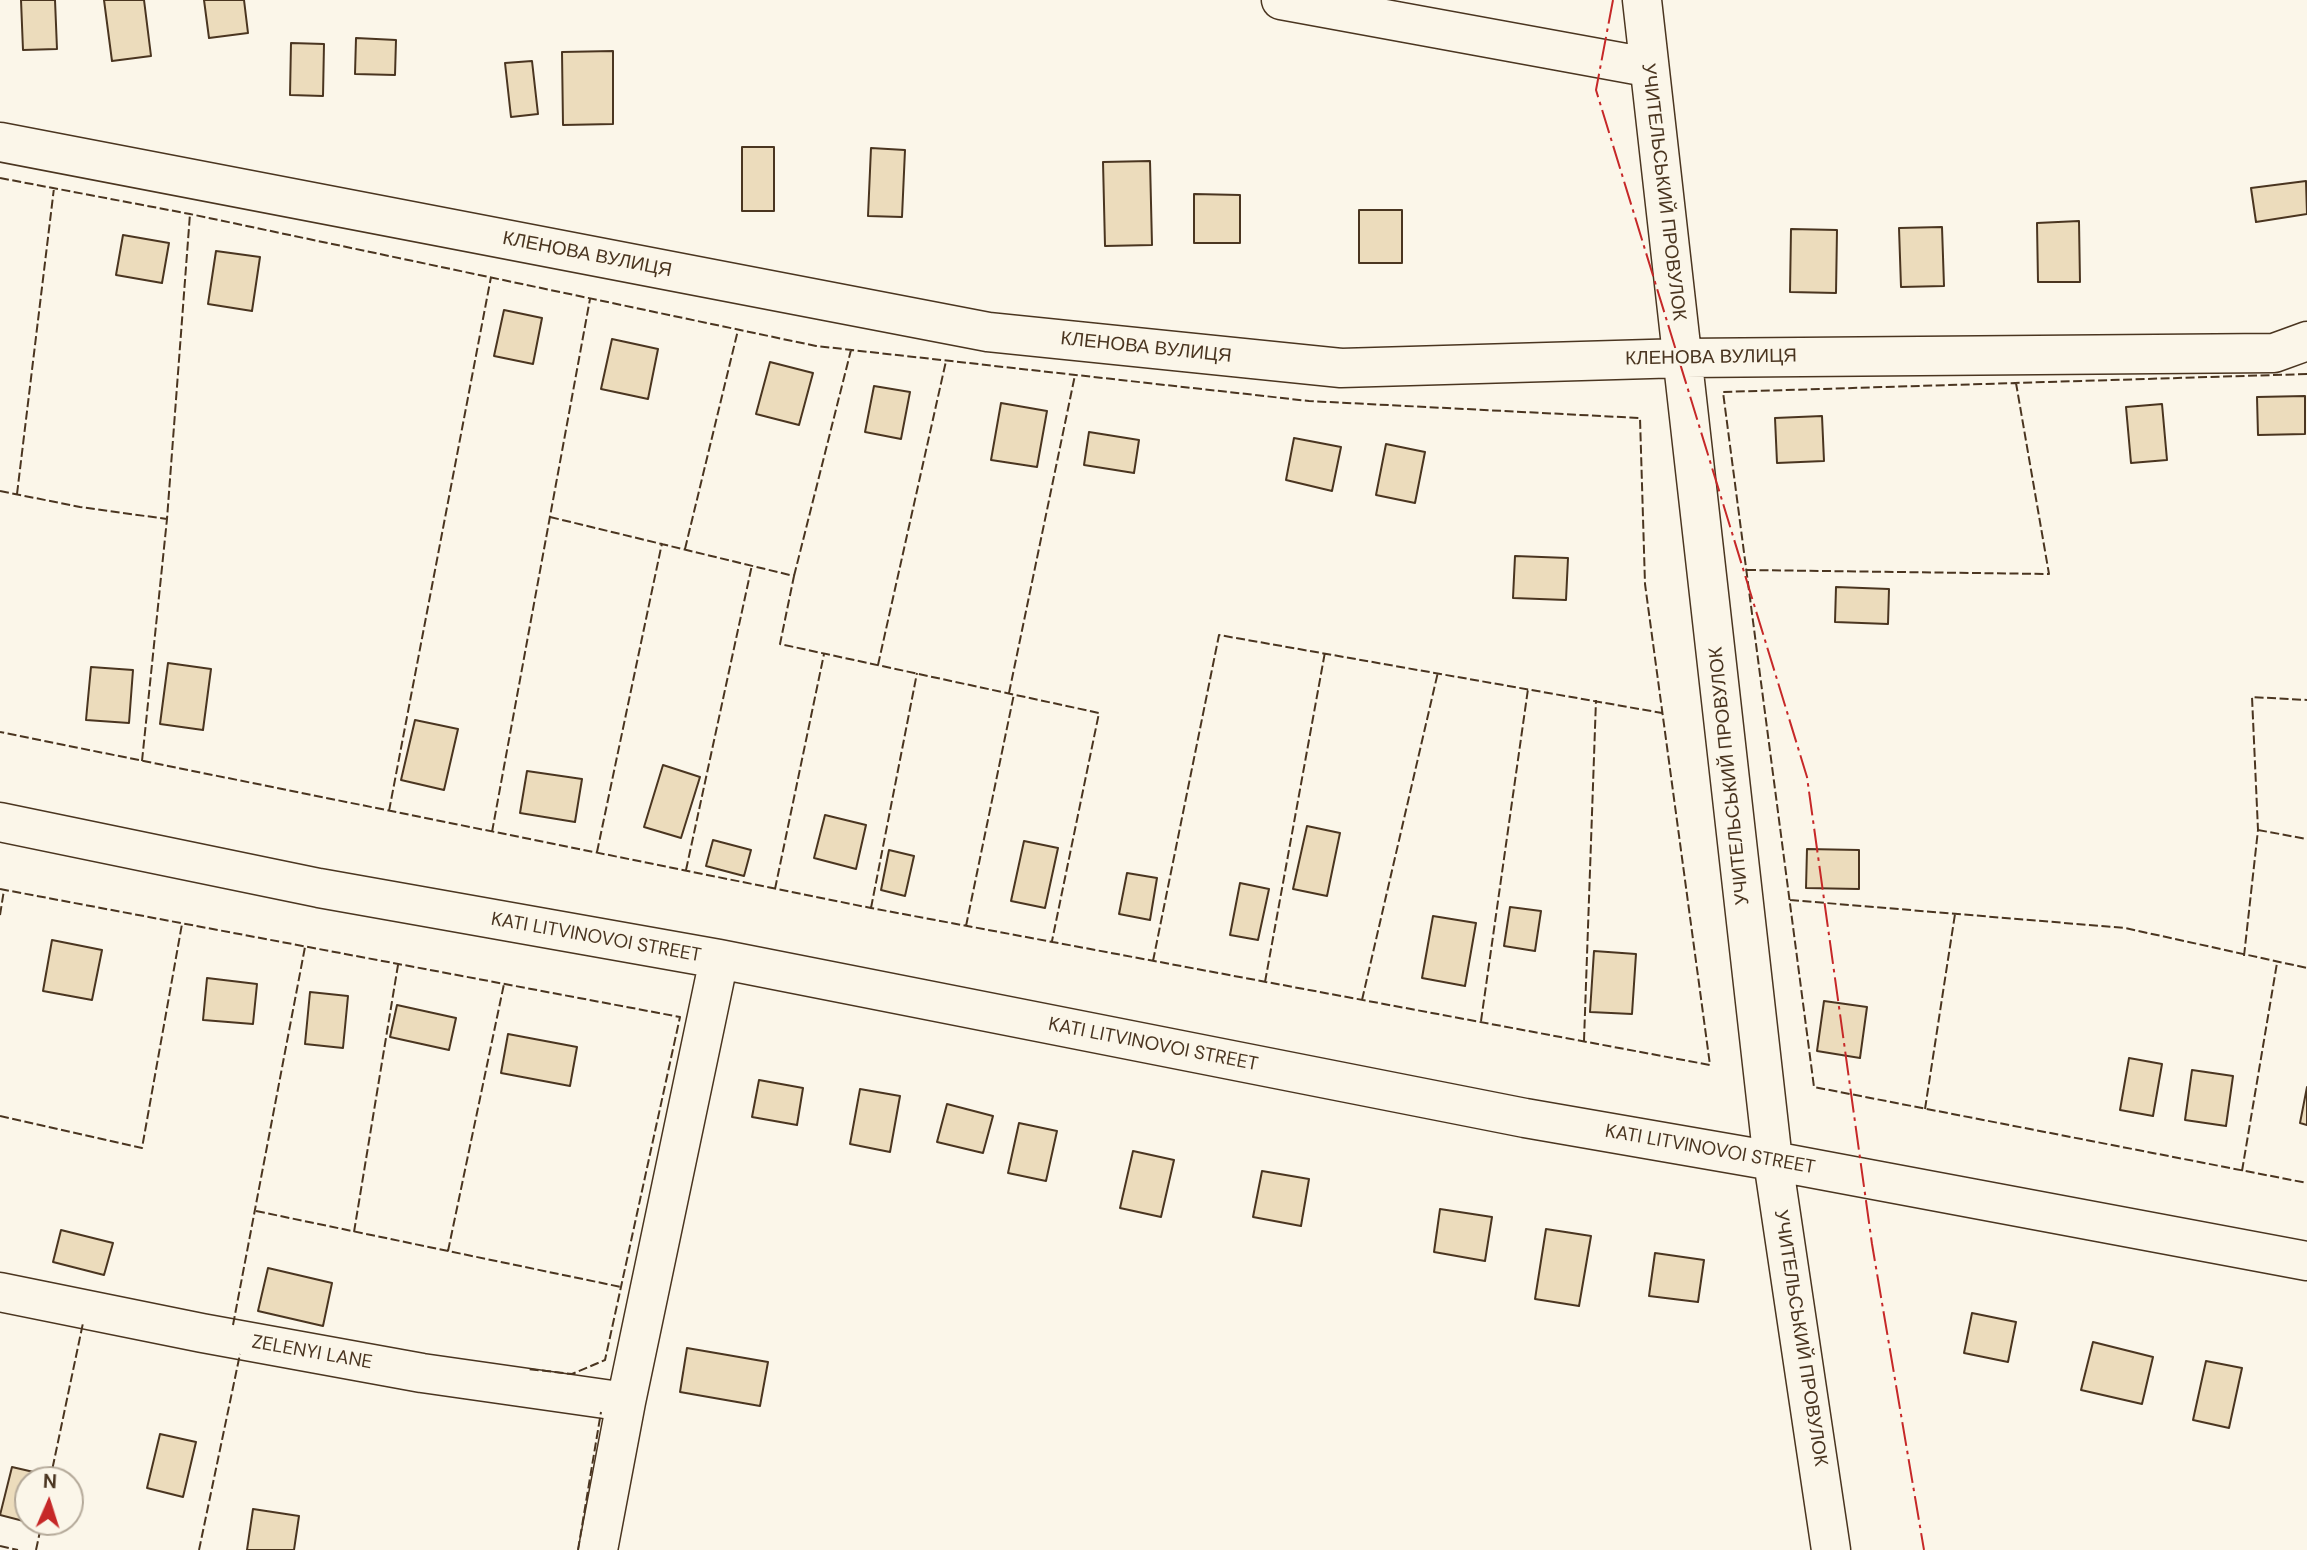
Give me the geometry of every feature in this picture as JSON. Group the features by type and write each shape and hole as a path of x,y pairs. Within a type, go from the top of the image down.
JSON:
{"street":[{"path":"1282,0 1647,67"},
{"name":"УЧИТЕЛЬСЬКИЙ ПРОВУЛОК","path":"1642,0 1647,67 1684,358 1773,1161 1831,1550"},
{"name":"КЛЕНОВА ВУЛИЦЯ","path":"0,142 988,332 1341,368 1684,358 2274,353 2307,341"},
{"name":"KATI LITVINOVOI STREET","path":"0,822 319,888 719,959 1525,1118 1773,1161 2307,1261"},
{"path":"598,1550 626,1402 719,959"},
{"name":"ZELENYI LANE","path":"0,1292 202,1333 422,1373 626,1402"}],"building":[{"path":"21,0 55,0 57,49 23,50"},
{"path":"104,0 144,0 151,56 112,61"},
{"path":"204,0 244,0 248,33 209,38"},
{"path":"356,38 396,40 395,75 355,74"},
{"path":"291,43 324,44 323,96 290,95"},
{"path":"613,51 613,124 563,125 562,52"},
{"path":"532,61 538,114 511,117 505,63"},
{"path":"742,147 774,147 774,211 742,211"},
{"path":"871,148 905,150 902,217 868,216"},
{"path":"1150,161 1152,245 1105,246 1103,162"},
{"path":"2306,181 2307,214 2256,222 2251,188"},
{"path":"1194,194 1240,195 1240,243 1194,243"},
{"path":"1359,210 1402,210 1402,263 1359,263"},
{"path":"2079,221 2080,282 2038,282 2037,223"},
{"path":"1942,227 1944,286 1901,287 1899,228"},
{"path":"1791,229 1837,230 1836,293 1790,292"},
{"path":"123,235 169,243 162,283 116,275"},
{"path":"216,251 260,257 252,311 208,304"},
{"path":"504,310 542,318 533,364 494,356"},
{"path":"612,339 658,349 648,399 601,389"},
{"path":"770,362 813,373 799,425 756,414"},
{"path":"874,386 910,392 901,439 865,432"},
{"path":"2305,396 2305,434 2258,435 2257,397"},
{"path":"1001,403 1047,411 1037,467 991,460"},
{"path":"2162,404 2167,460 2131,463 2126,407"},
{"path":"1822,416 1824,461 1777,463 1775,418"},
{"path":"1089,432 1139,440 1134,473 1084,465"},
{"path":"1294,438 1341,447 1332,491 1286,480"},
{"path":"1386,444 1425,452 1415,503 1376,495"},
{"path":"1515,556 1568,558 1566,600 1513,598"},
{"path":"1836,587 1889,589 1888,624 1835,622"},
{"path":"168,663 211,669 203,730 160,724"},
{"path":"91,667 133,670 129,723 86,720"},
{"path":"415,720 458,729 444,790 401,780"},
{"path":"663,765 700,777 681,838 644,827"},
{"path":"527,771 582,779 575,822 520,813"},
{"path":"825,815 866,825 856,869 814,858"},
{"path":"1307,826 1340,833 1327,896 1293,889"},
{"path":"713,840 751,850 744,876 706,866"},
{"path":"1024,841 1058,848 1045,908 1011,901"},
{"path":"1807,849 1859,850 1859,889 1806,888"},
{"path":"889,850 914,856 905,896 881,890"},
{"path":"1127,873 1157,878 1150,920 1119,914"},
{"path":"1240,883 1269,889 1258,940 1230,935"},
{"path":"1510,907 1541,911 1535,951 1504,946"},
{"path":"1433,916 1476,923 1465,986 1422,978"},
{"path":"52,940 102,950 92,1000 43,991"},
{"path":"1594,951 1636,954 1632,1014 1590,1012"},
{"path":"207,978 257,984 253,1024 203,1020"},
{"path":"310,992 348,996 343,1048 305,1044"},
{"path":"1824,1001 1867,1007 1860,1058 1817,1051"},
{"path":"397,1005 456,1018 449,1050 390,1037"},
{"path":"508,1034 577,1047 570,1086 501,1073"},
{"path":"2129,1058 2162,1064 2153,1116 2120,1110"},
{"path":"2192,1070 2233,1076 2226,1126 2185,1120"},
{"path":"759,1080 803,1088 797,1125 752,1117"},
{"path":"2307,1087 2307,1125 2300,1123"},
{"path":"860,1089 900,1096 890,1152 850,1144"},
{"path":"947,1104 993,1116 983,1153 937,1142"},
{"path":"1019,1123 1057,1131 1046,1181 1008,1173"},
{"path":"1133,1151 1174,1160 1161,1217 1120,1208"},
{"path":"1262,1171 1309,1179 1301,1226 1253,1217"},
{"path":"1440,1209 1492,1217 1485,1261 1434,1252"},
{"path":"1546,1229 1591,1236 1579,1306 1535,1299"},
{"path":"61,1230 113,1243 104,1275 53,1262"},
{"path":"1655,1253 1704,1260 1698,1302 1649,1296"},
{"path":"268,1268 332,1283 323,1326 258,1311"},
{"path":"1972,1313 2016,1322 2008,1362 1964,1353"},
{"path":"2093,1342 2153,1357 2142,1404 2081,1390"},
{"path":"687,1348 768,1362 760,1406 680,1392"},
{"path":"2206,1361 2242,1368 2229,1428 2193,1420"},
{"path":"160,1434 196,1442 183,1497 147,1488"},
{"path":"12,1467 14,1467 14,1519 0,1515"},
{"path":"253,1509 299,1516 294,1550 247,1550"}],"fence":[{"path":"0,178 190,214 816,346 1309,401 1640,418 1645,584 1710,1065 871,908 0,732"},
{"path":"17,494 54,188"},
{"path":"142,761 167,519 190,214"},
{"path":"389,811 491,277"},
{"path":"492,832 590,299"},
{"path":"685,549 738,330"},
{"path":"794,576 851,350"},
{"path":"878,665 946,361"},
{"path":"2307,374 1723,392 1814,1087 2307,1183"},
{"path":"1009,693 1075,375"},
{"path":"1747,570 2049,574 2016,383"},
{"path":"0,491 80,507 167,519"},
{"path":"550,517 794,576 780,644 1099,713 1052,941"},
{"path":"597,852 662,543"},
{"path":"686,870 752,565"},
{"path":"1153,961 1219,635 1662,713"},
{"path":"1265,982 1325,652"},
{"path":"775,889 824,654"},
{"path":"1362,1000 1438,672"},
{"path":"871,908 917,673"},
{"path":"1481,1021 1528,689"},
{"path":"966,926 1014,694"},
{"path":"2244,956 2258,830 2252,697 2307,700"},
{"path":"1584,1041 1596,700"},
{"path":"2258,830 2307,839"},
{"path":"0,889 680,1017 605,1360 572,1374 528,1369"},
{"path":"0,915 4,890"},
{"path":"1790,900 2125,928 2307,968"},
{"path":"1925,1109 1955,914"},
{"path":"0,1116 142,1148 182,924"},
{"path":"233,1325 305,947"},
{"path":"2242,1171 2277,963"},
{"path":"354,1232 398,965"},
{"path":"448,1251 504,984"},
{"path":"256,1211 621,1287"},
{"path":"53,1466 83,1323"},
{"path":"199,1550 240,1354"},
{"path":"578,1550 601,1412"},
{"path":"36,1550 39,1536"},
{"path":"0,1546 18,1550"}],"power":[{"path":"1613,0 1596,90 1807,777 1872,1244 1924,1550"}]}
